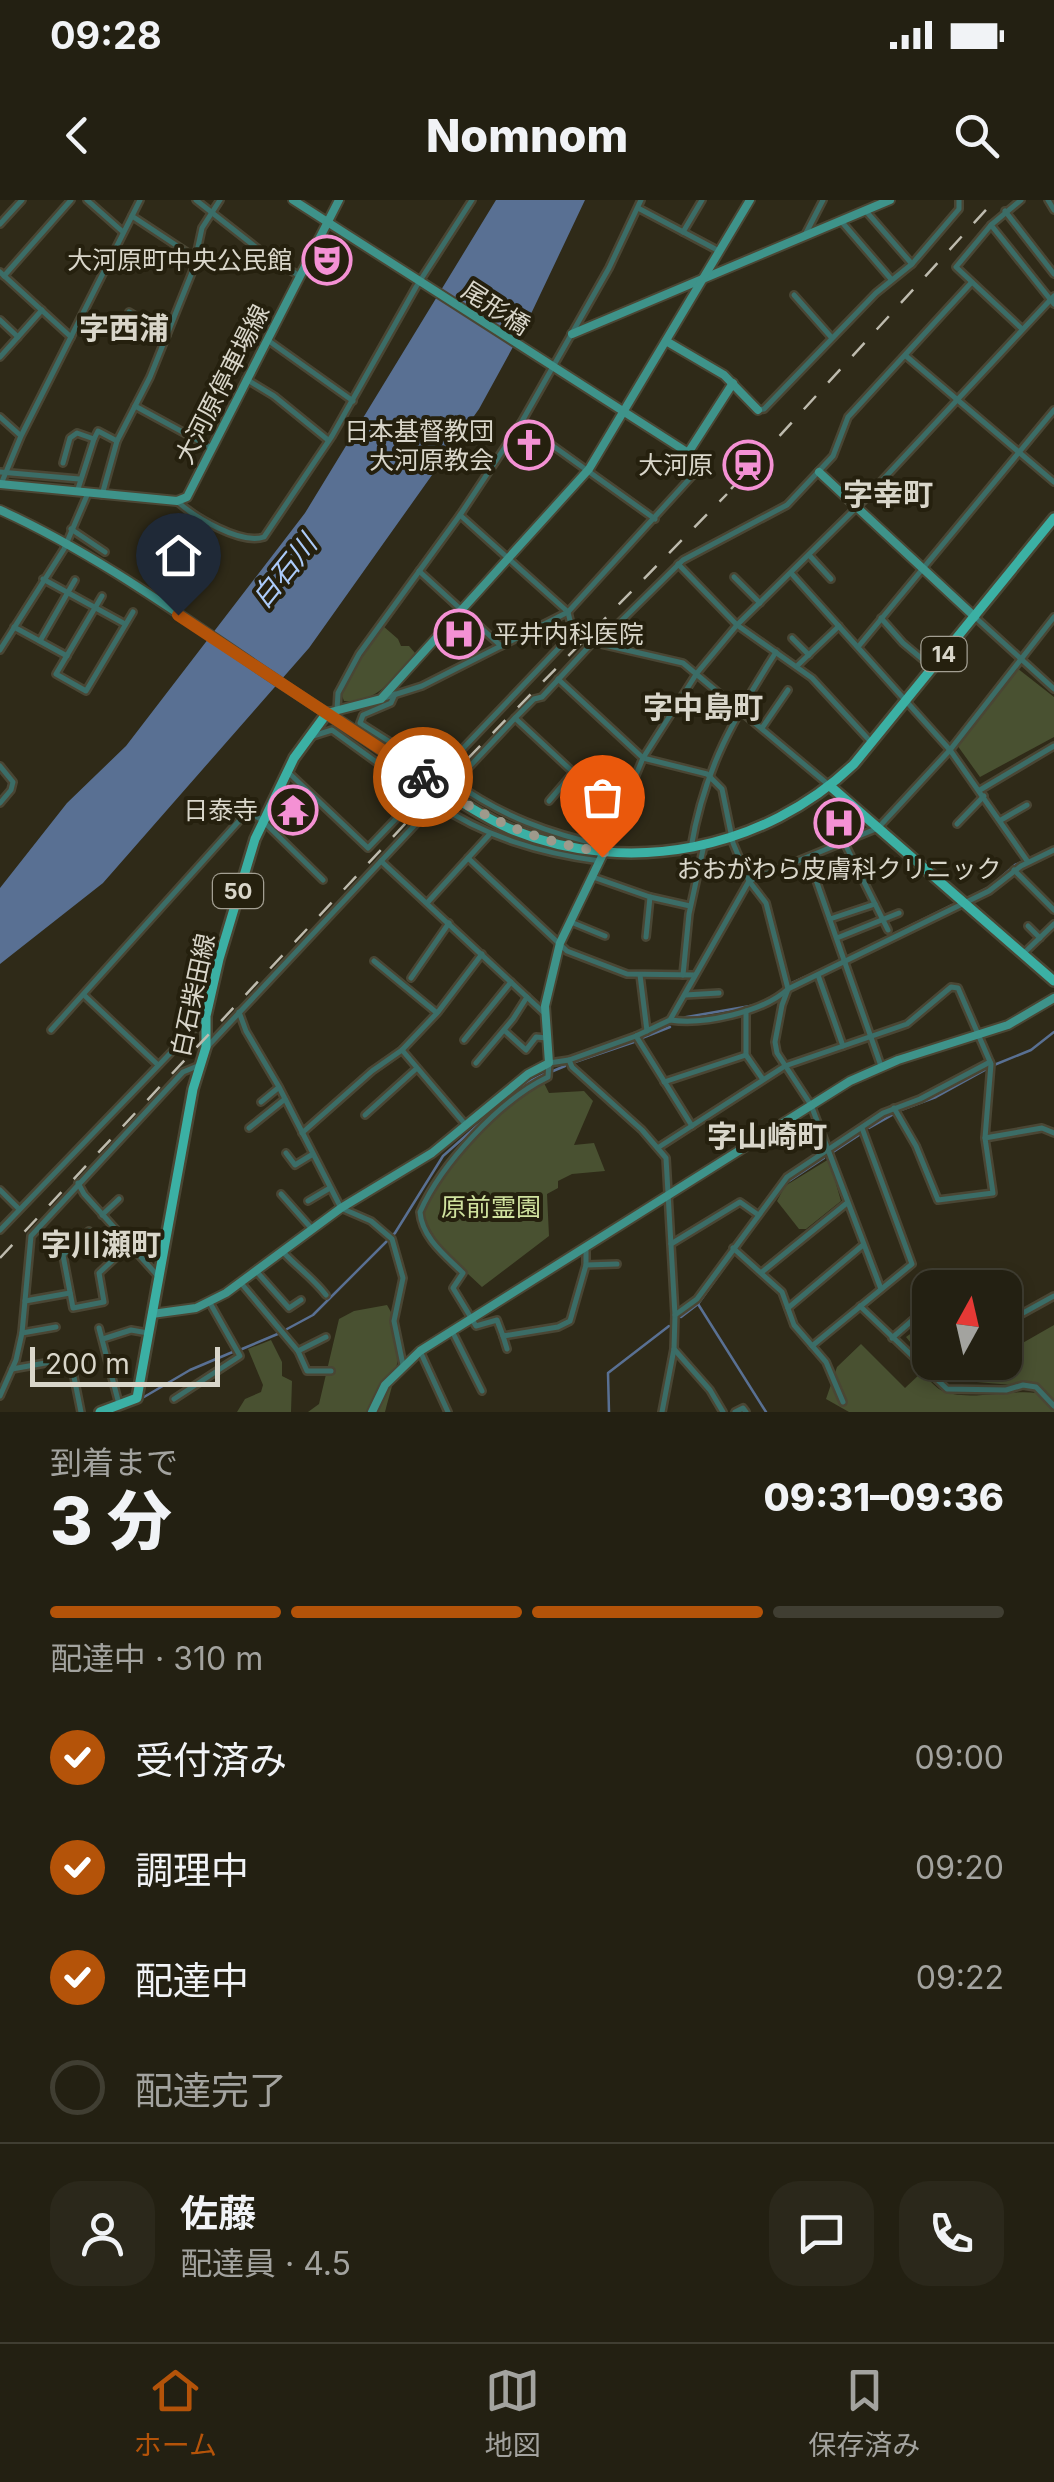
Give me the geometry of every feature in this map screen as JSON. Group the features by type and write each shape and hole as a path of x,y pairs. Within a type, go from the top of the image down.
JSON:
{"main road":[{"name":"14","path":"830,786 872,743 1054,518"},
{"name":"白石柴田線","path":"137,1398 193,1089 206,1047 206,1016 226,931 263,821 287,771 328,711"},
{"path":"328,711 446,793 512,830 604,853 650,853 731,838 782,817 830,786 1054,981"},
{"path":"100,1412 137,1398"}],"street":[{"path":"0,224 22,200"},
{"path":"70,200 2,274 71,337"},
{"path":"87,200 123,232"},
{"path":"140,200 2,472 0,484 176,501 203,521 258,540 264,537 328,441 472,200"},
{"path":"196,200 271,259 300,276"},
{"path":"102,495 117,441 193,270 202,228 220,200"},
{"path":"293,200 421,283"},
{"name":"大河原停車場線","path":"176,501 187,497 339,200"},
{"path":"328,711 359,654 460,515 521,422 572,334 641,200"},
{"path":"683,232 702,200"},
{"path":"381,699 588,469 750,200"},
{"path":"805,236 823,200"},
{"path":"572,334 890,200"},
{"path":"666,341 733,383 758,410 764,409 912,264 959,209 959,200"},
{"path":"1020,200 991,225 956,267 1021,328"},
{"path":"1048,200 1054,210"},
{"path":"638,208 720,252"},
{"path":"866,210 912,264"},
{"path":"1005,211 1054,274"},
{"path":"132,216 194,257"},
{"path":"841,221 892,280"},
{"path":"507,1349 497,1320 476,1326 453,1288 464,1272 437,1248 420,1212 450,1164 479,1131 524,1089 548,1077 544,1013 560,943 604,853 643,758 697,674 738,625 1052,300 991,225"},
{"name":"尾形橋","path":"421,283 551,367"},
{"path":"206,1047 515,718 534,699 542,697 606,628 617,626 678,564 787,505 833,456 848,417 971,284"},
{"path":"794,296 833,338"},
{"path":"0,357 42,310"},
{"path":"130,312 167,335"},
{"path":"0,320 18,337"},
{"path":"266,339 353,401"},
{"path":"906,356 1054,482"},
{"path":"0,510 65,541 328,711 381,699 422,686 568,612 704,463 551,367"},
{"path":"246,379 274,396 328,441"},
{"path":"688,453 733,383"},
{"path":"135,406 212,448"},
{"path":"858,647 1054,410"},
{"path":"0,417 21,436"},
{"path":"521,422 656,519"},
{"path":"77,492 98,431 117,441"},
{"path":"63,463 70,438 77,432 94,440"},
{"path":"2,472 79,479"},
{"path":"819,472 1054,689"},
{"path":"0,650 64,549 88,493"},
{"path":"460,515 568,612 575,632 590,644 678,661 740,708 830,786"},
{"path":"70,529 106,552"},
{"path":"809,555 831,579"},
{"path":"678,564 738,625 797,666 872,743"},
{"path":"419,572 500,646"},
{"path":"791,573 950,750 1027,859"},
{"path":"734,577 760,604"},
{"path":"43,578 125,624"},
{"path":"40,641 75,580"},
{"path":"102,596 56,674 86,691 132,612"},
{"path":"881,618 903,644 933,668"},
{"path":"152,1314 210,1303 241,1284 341,1208 407,1170 528,1074 548,1063 569,1060 670,1020 748,881 878,828 950,750 1054,618"},
{"path":"797,666 839,626"},
{"path":"14,627 67,656"},
{"path":"287,771 368,848 575,632"},
{"path":"792,638 809,654"},
{"path":"691,848 707,774 740,708 776,652"},
{"path":"558,679 643,758 707,774 724,795 731,838 748,881 766,903 788,988 775,1042 777,1053 811,1104 881,1289"},
{"path":"762,728 788,690"},
{"path":"394,694 391,703 363,715 360,722 440,772"},
{"path":"515,718 620,816"},
{"path":"310,737 332,730 419,794"},
{"path":"957,824 982,793 1054,746"},
{"path":"0,766 13,782 12,790 0,804"},
{"path":"549,801 573,773"},
{"path":"454,782 524,824 604,853"},
{"path":"435,802 490,834 551,854 604,853"},
{"path":"1000,820 1027,805"},
{"path":"51,1030 248,811 324,880"},
{"path":"427,903 490,834"},
{"path":"844,842 888,930"},
{"path":"684,975 691,906 704,845"},
{"path":"670,1020 680,1022 746,1011 766,1004 788,988 989,891 1027,859 1054,850"},
{"path":"808,856 881,1066"},
{"path":"468,858 568,951 627,974 695,975"},
{"path":"381,860 544,1013"},
{"path":"1014,870 1054,910"},
{"path":"593,876 650,897 691,906"},
{"path":"646,937 650,897"},
{"path":"830,919 875,904"},
{"path":"837,938 899,913"},
{"path":"571,922 605,936"},
{"path":"411,978 449,923"},
{"path":"1023,954 1054,924"},
{"path":"1028,926 1040,938"},
{"path":"302,1133 372,1071 402,1050 438,1013 482,954"},
{"path":"374,961 438,1013"},
{"path":"640,975 647,1032"},
{"path":"818,975 842,1046"},
{"path":"464,1040 511,982"},
{"path":"659,1147 785,1066 907,1024 951,987 958,988 990,1066 985,1138 993,1193 938,1200 896,1110"},
{"path":"684,995 719,993"},
{"path":"84,995 157,1064"},
{"path":"476,1063 527,997"},
{"path":"372,1412 385,1384 420,1351 811,1104 881,1066 978,1036 1027,1016 1054,998"},
{"path":"746,1011 746,1055 762,1079"},
{"path":"239,1012 341,1208 391,1237 403,1278 394,1320 403,1364"},
{"path":"0,1230 206,1016"},
{"path":"504,1030 526,1050 536,1037 548,1038"},
{"path":"636,1036 692,1126"},
{"path":"402,1050 466,1126"},
{"path":"664,1082 746,1055"},
{"path":"569,1060 659,1147 669,1170 674,1350 662,1412"},
{"path":"0,1396 22,1333 31,1236 183,1072 200,1064"},
{"path":"675,1315 696,1299 782,1181 862,1128 990,1066"},
{"path":"366,1115 417,1068"},
{"path":"261,1102 279,1087"},
{"path":"249,1128 285,1099"},
{"path":"812,1346 912,1264 862,1128"},
{"path":"985,1138 1042,1128 1054,1133"},
{"path":"286,1153 296,1165 313,1154"},
{"path":"78,1183 157,1276"},
{"path":"308,1201 330,1188"},
{"path":"0,1190 19,1208"},
{"path":"280,1194 312,1230"},
{"path":"102,1215 119,1199"},
{"path":"671,1244 740,1202 757,1214"},
{"path":"762,1272 847,1204"},
{"path":"114,1259 89,1231 64,1255 73,1308 104,1302 99,1273 114,1259 130,1244"},
{"path":"788,1308 864,1245"},
{"path":"503,1336 558,1328 570,1321 586,1265 586,1248"},
{"path":"733,1248 782,1292 794,1324 826,1362 843,1402"},
{"path":"284,1254 310,1274 326,1296"},
{"path":"586,1265 617,1264"},
{"path":"258,1272 289,1308 301,1300"},
{"path":"241,1284 298,1351 307,1371 330,1371"},
{"path":"25,1301 70,1293"},
{"path":"1022,1314 1054,1296"},
{"path":"174,1400 240,1356 210,1303"},
{"path":"860,1306 948,1389 1006,1390 1023,1384 1036,1387 1054,1406"},
{"path":"892,1338 912,1321"},
{"path":"22,1333 56,1327"},
{"path":"100,1328 119,1404"},
{"path":"103,1339 131,1330 148,1333"},
{"path":"452,1331 482,1391"},
{"path":"298,1351 326,1337"},
{"path":"674,1350 710,1390 723,1412"},
{"path":"420,1351 448,1412"},
{"path":"12,1369 62,1360 64,1370 73,1372 81,1412"},
{"path":"136,1412 137,1398"},
{"path":"734,1412 743,1408 746,1412"}],"green space":[{"path":"383,626 401,646 409,646 415,653 376,693 344,701 341,693 361,655"},
{"path":"1017,668 1054,697 1054,737 980,777 957,745"},
{"name":"原前霊園","path":"544,1083 549,1093 584,1091 593,1101 574,1145 594,1143 605,1171 572,1174 558,1181 558,1188 547,1194 549,1236 482,1287 439,1247 421,1212 490,1121"},
{"path":"829,1159 841,1201 806,1229 799,1229 777,1201 785,1186"},
{"path":"387,1305 399,1344 385,1412 308,1412 319,1404 339,1319 354,1311"},
{"path":"1054,1325 1054,1412 849,1412 826,1399 837,1367 861,1344 905,1388 914,1380 930,1380 949,1393 960,1395 1036,1393 1039,1386 1026,1381 1012,1385 953,1380 1022,1380 1022,1343"},
{"path":"271,1340 282,1362 282,1376 292,1381 291,1412 237,1412 245,1399 261,1392 263,1385 248,1349"}],"water":[{"name":"白石川","path":"496,200 585,200 530,316 479,409 309,648 103,883 0,964 0,888 67,803 126,746 305,513"}],"waterway":[{"path":"972,896 1015,865 1054,847"},
{"path":"847,957 952,905"},
{"path":"792,983 836,963"},
{"path":"681,1018 756,1005"},
{"path":"642,1038 670,1027"},
{"path":"869,1128 1031,1050 1054,1032"},
{"path":"575,1062 634,1042"},
{"path":"553,1071 565,1066"},
{"path":"287,1329 313,1315 395,1233 443,1156 524,1084 544,1074"},
{"path":"833,1152 859,1135"},
{"path":"739,1247 786,1183 824,1158"},
{"path":"681,1317 698,1304 733,1255"},
{"path":"698,1304 766,1412"},
{"path":"609,1412 608,1373 669,1326"},
{"path":"242,1349 280,1333"},
{"path":"144,1397 190,1370 235,1351"}],"railway":[{"path":"731,489 995,200"},
{"path":"0,1258 433,794 727,494"}],"way so far":[{"path":"423,777 512,830 566,846 604,852 602,857"}],"place":[{"name":"大河原町中央公民館","path":"327,260"},
{"name":"日本基督教団 大河原教会","path":"529,445"},
{"name":"大河原","path":"748,465"},
{"name":"平井内科医院","path":"459,634"},
{"name":"日泰寺","path":"293,810"},
{"name":"おおがわら皮膚科クリニック","path":"839,823"}],"district":[{"name":"字西浦","path":"124,329"},
{"name":"字幸町","path":"888,495"},
{"name":"字中島町","path":"703,708"},
{"name":"字山崎町","path":"767,1137"},
{"name":"字川瀬町","path":"101,1245"}],"route":[{"path":"178,615 423,777"}]}
